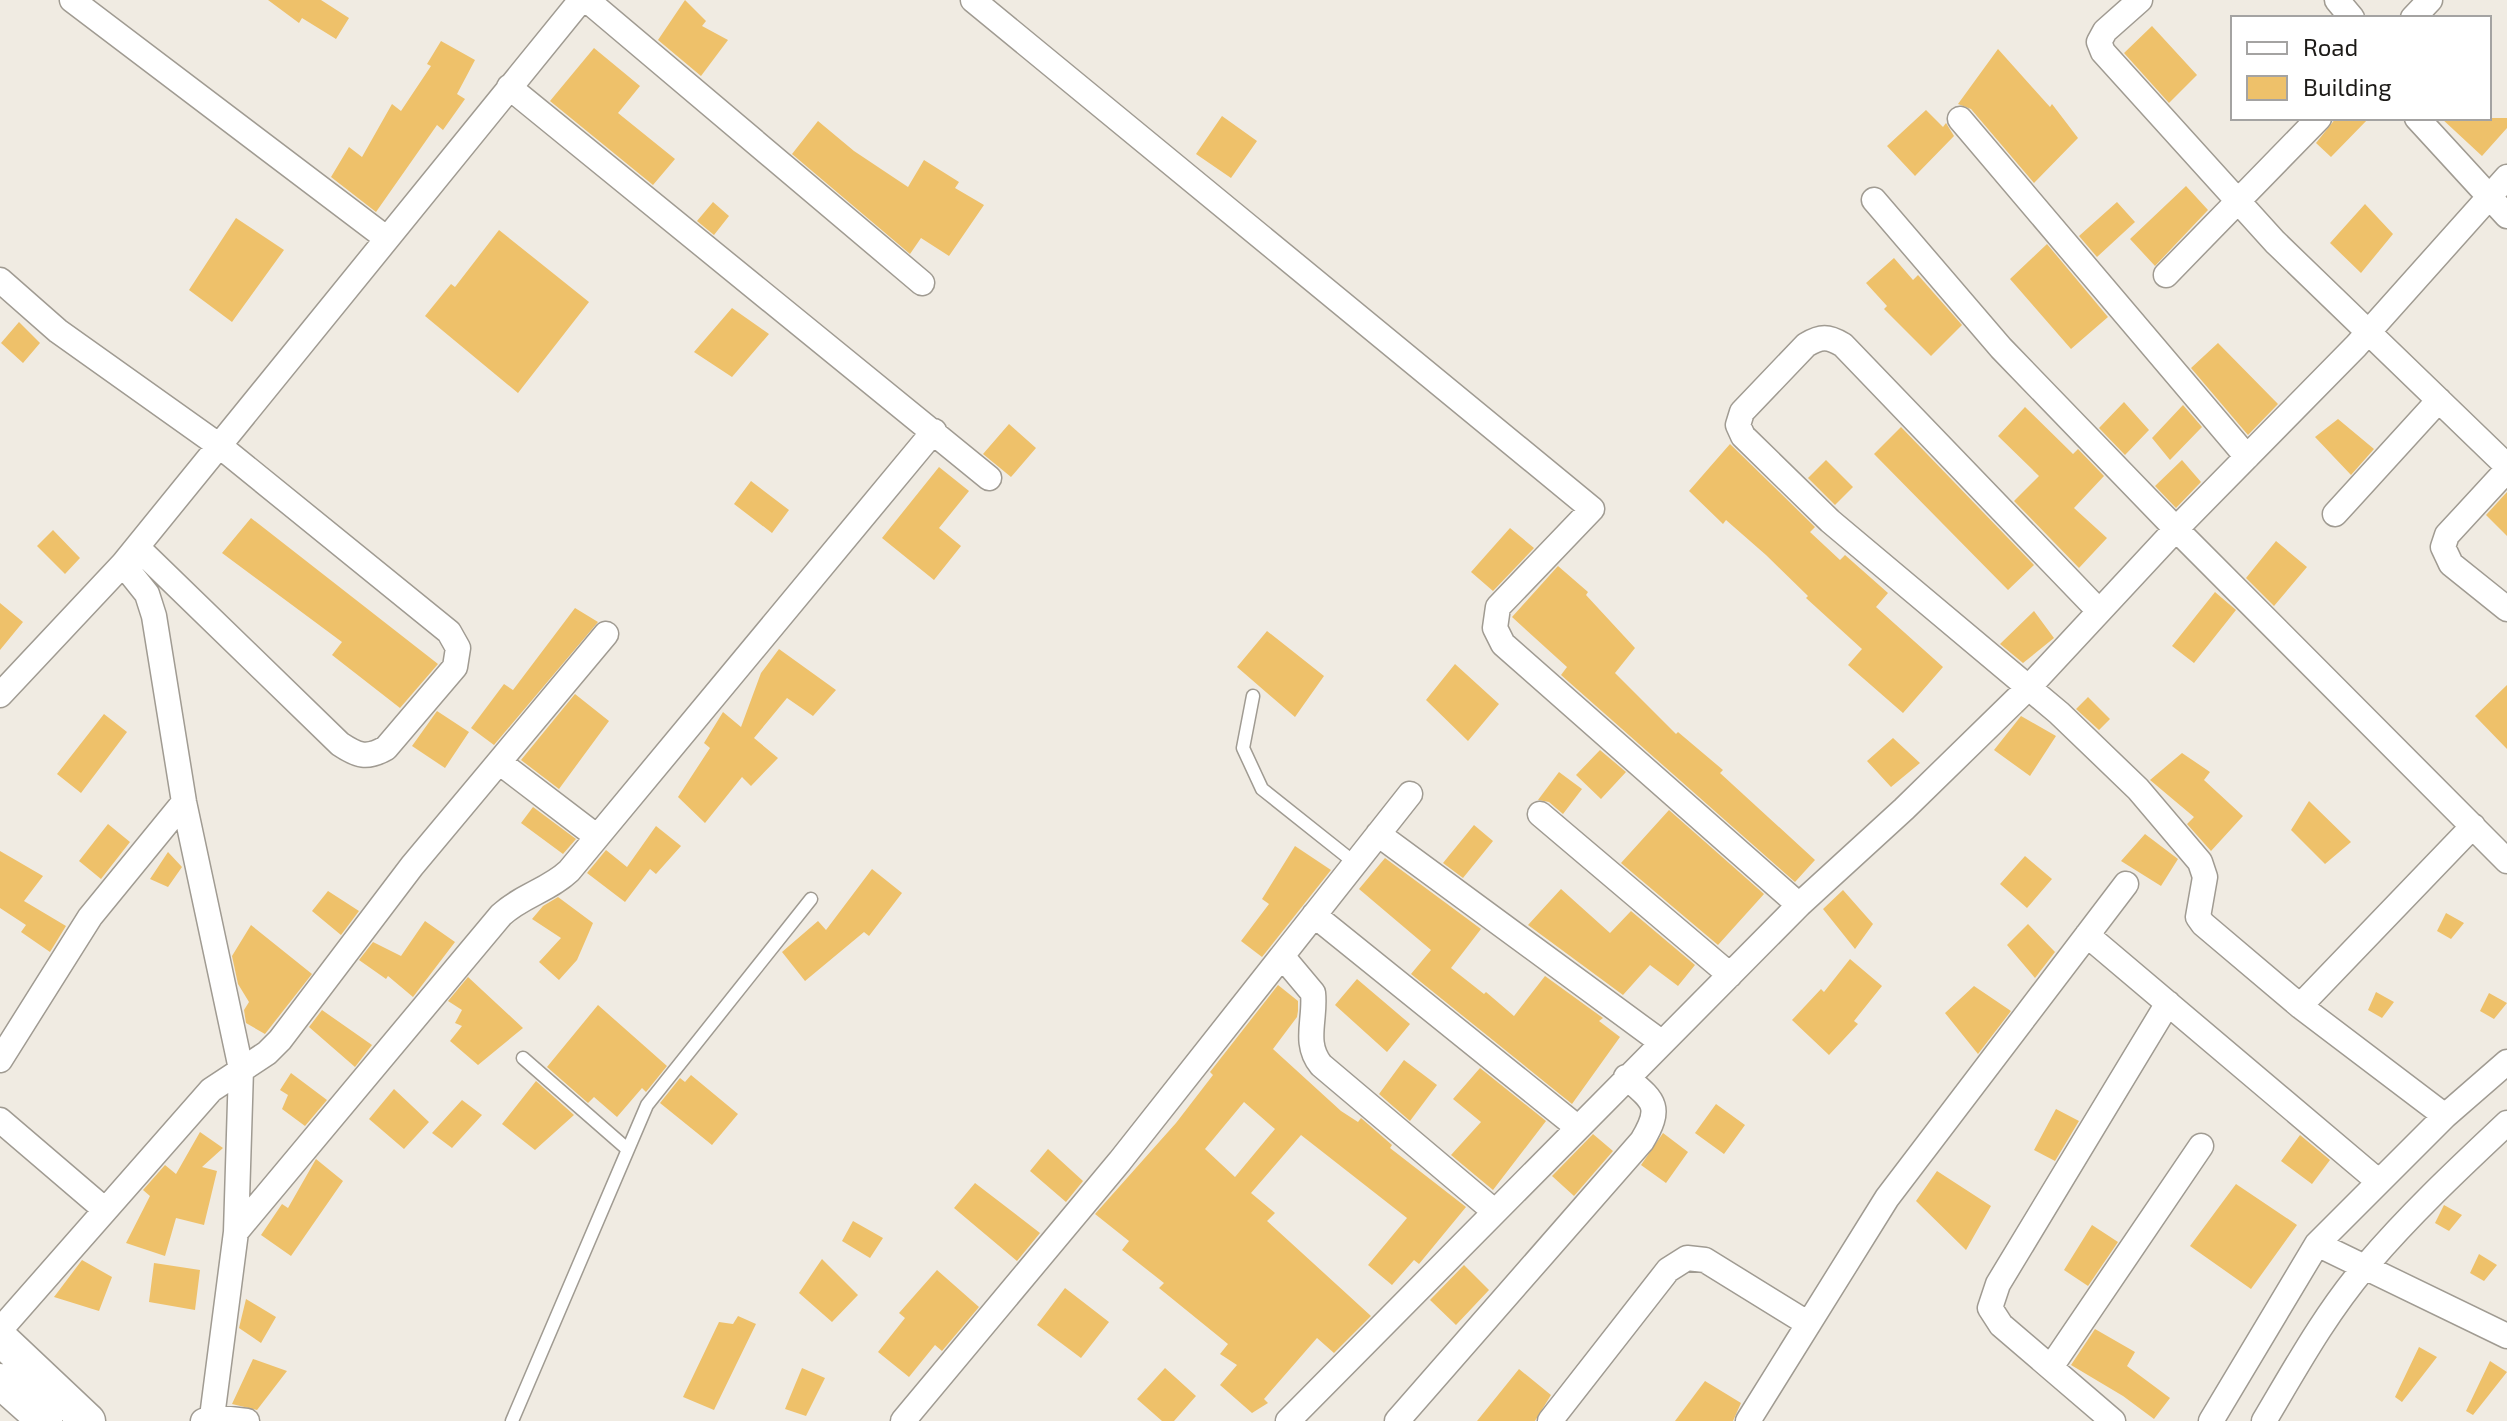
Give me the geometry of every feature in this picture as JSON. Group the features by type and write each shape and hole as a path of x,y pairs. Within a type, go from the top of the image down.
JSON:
{"main road":[{"path":"0,1338 88,1421"},
{"path":"0,1381 45,1421"}],"street":[{"path":"72,0 386,238"},
{"path":"0,695 130,556 509,87 584,0 922,283"},
{"path":"973,0 1592,509 1498,607 1495,628 1503,644 1799,905"},
{"path":"2140,0 2105,31 2099,42 2103,52 2238,201 2507,468 2447,535 2443,547 2451,564 2507,609"},
{"path":"2337,0 2350,16"},
{"path":"2415,16 2430,0"},
{"path":"509,87 989,478"},
{"path":"1960,119 2247,457"},
{"path":"2166,275 2317,120"},
{"path":"2419,120 2507,216"},
{"path":"1288,1421 1799,905 2029,687 2176,529 2368,332 2507,177"},
{"path":"1874,200 2001,348 2176,529 2507,861"},
{"path":"0,280 58,331 221,447 449,632 458,648 455,667 386,748 372,756 357,755 340,744 130,556"},
{"path":"2099,611 1843,345 1831,337 1819,338 1806,345 1742,412 1738,425 1743,436 1813,507 2029,687 2138,789 2200,862 2205,877 2198,917 2203,924 2300,1006 2445,1116"},
{"path":"2335,514 2439,400"},
{"path":"236,1232 501,915 512,904 558,881 934,431"},
{"path":"130,556 154,616 184,802 241,1069 236,1232 208,1419 247,1421"},
{"path":"0,1330 211,1090 267,1053 280,1040 412,866 606,634"},
{"path":"499,762 596,836"},
{"path":"903,1421 1120,1161 1410,794"},
{"path":"0,1060 90,917 184,802"},
{"path":"1540,814 1730,975"},
{"path":"2300,1006 2473,826"},
{"path":"1378,834 1661,1042"},
{"path":"1748,1421 1902,1176 2126,884"},
{"path":"1314,915 1577,1127"},
{"path":"2087,935 2378,1181"},
{"path":"1282,956 1313,993 1311,1053 1321,1065 1494,1211"},
{"path":"2113,1421 1994,1318 1990,1308 1991,1296 2168,1003"},
{"path":"2211,1421 2324,1248 2378,1181 2507,1062"},
{"path":"1397,1421 1642,1141 1655,1113 1654,1103 1626,1077"},
{"path":"0,1120 104,1209"},
{"path":"2264,1421 2360,1266 2507,1123"},
{"path":"2051,1367 2201,1146"},
{"path":"2324,1248 2507,1336"},
{"path":"1550,1421 1668,1270 1687,1258 1705,1260 1807,1323"}],"lane":[{"path":"1253,696 1243,748 1262,789 1355,863"},
{"path":"512,1421 626,1148 656,1089 811,899"},
{"path":"523,1058 626,1148"}],"building":[{"path":"268,0 321,0 349,18 336,39 302,18 299,23"},
{"path":"685,0 706,21 702,26 728,40 701,76 658,40"},
{"path":"2152,26 2197,75 2169,103 2124,53"},
{"path":"441,41 475,60 457,94 465,99 443,130 437,125 376,212 331,177 349,147 362,157 392,104 401,111 431,66 427,64"},
{"path":"594,48 640,86 618,113 675,159 653,185 550,101"},
{"path":"1998,49 2050,107 2052,104 2078,138 2034,183 1971,109 1958,104"},
{"path":"1926,110 1943,127 1946,123 1954,136 1915,176 1887,146"},
{"path":"1222,116 1257,141 1231,178 1196,154"},
{"path":"2507,118 2507,128 2482,156 2443,120"},
{"path":"2334,120 2367,120 2331,157 2316,143"},
{"path":"818,121 854,151 908,187 924,160 959,182 955,188 984,205 949,256 921,238 910,254 792,154"},
{"path":"2186,186 2208,210 2155,266 2130,239"},
{"path":"713,202 729,216 714,235 697,221"},
{"path":"2117,202 2135,222 2097,257 2079,236"},
{"path":"2365,204 2393,234 2361,273 2330,243"},
{"path":"236,218 284,250 232,322 189,290"},
{"path":"499,230 589,302 518,393 425,316 451,284 455,287"},
{"path":"2047,244 2108,317 2071,349 2010,279"},
{"path":"1894,258 1913,280 1918,275 1962,325 1931,356 1884,309 1887,306 1866,283"},
{"path":"732,308 769,334 732,377 694,352"},
{"path":"19,322 40,343 23,363 1,343"},
{"path":"2218,343 2278,404 2248,435 2191,368"},
{"path":"2124,402 2149,430 2125,455 2099,428"},
{"path":"2183,405 2202,427 2170,460 2152,438"},
{"path":"2025,407 2073,454 2078,449 2104,476 2074,508 2107,538 2079,568 2014,501 2039,476 1998,436"},
{"path":"2338,419 2374,449 2351,475 2315,437"},
{"path":"1009,424 1036,448 1011,477 983,454"},
{"path":"1901,427 2034,565 2008,590 1874,454"},
{"path":"1730,444 1815,527 1810,532 1840,560 1845,555 1888,593 1876,607 1943,667 1903,713 1848,665 1862,649 1806,598 1808,596 1766,555 1726,520 1723,524 1689,491"},
{"path":"1826,460 1853,487 1835,505 1808,478"},
{"path":"2182,460 2201,482 2176,508 2155,486"},
{"path":"939,467 969,491 939,528 961,546 934,580 882,538"},
{"path":"751,481 789,510 772,533 734,504"},
{"path":"2507,492 2507,536 2486,515"},
{"path":"251,518 438,664 400,708 332,655 342,642 222,553"},
{"path":"1510,528 1534,548 1493,591 1471,572"},
{"path":"53,530 80,558 65,574 37,546"},
{"path":"2276,541 2307,567 2274,606 2246,578"},
{"path":"1558,566 1588,592 1586,595 1635,648 1615,673 1676,734 1678,732 1723,770 1720,773 1815,860 1795,882 1561,675 1567,667 1512,617"},
{"path":"2215,592 2236,610 2194,663 2172,646"},
{"path":"0,603 23,622 0,650"},
{"path":"575,608 598,622 494,745 471,728 504,684 513,690"},
{"path":"2034,611 2054,638 2023,663 2000,644"},
{"path":"1267,631 1324,676 1295,717 1237,667"},
{"path":"779,649 836,690 813,716 787,698 754,738 778,758 751,786 742,777 705,823 678,797 710,748 704,743 723,712 741,727 761,673"},
{"path":"1455,664 1499,704 1468,741 1426,700"},
{"path":"2507,685 2507,749 2475,716"},
{"path":"575,694 609,721 559,789 521,760"},
{"path":"2088,697 2110,719 2099,730 2076,709"},
{"path":"437,711 469,732 445,768 412,746"},
{"path":"104,714 127,732 81,793 57,774"},
{"path":"2021,716 2056,736 2030,776 1994,750"},
{"path":"1893,738 1920,763 1891,787 1867,761"},
{"path":"1600,750 1626,772 1601,799 1576,775"},
{"path":"2182,753 2210,772 2204,780 2243,816 2211,851 2187,824 2194,817 2150,780"},
{"path":"1559,772 1582,789 1563,814 1549,802 1538,800"},
{"path":"2309,801 2351,842 2325,864 2291,830"},
{"path":"533,807 576,839 563,854 521,823"},
{"path":"1669,810 1764,894 1718,945 1621,863"},
{"path":"108,824 130,842 101,879 79,861"},
{"path":"1474,825 1493,841 1463,878 1443,863"},
{"path":"656,826 681,846 656,874 650,869 625,902 587,873 606,850 627,867"},
{"path":"2145,834 2178,859 2161,886 2121,861"},
{"path":"1295,846 1331,870 1262,957 1241,941 1269,904 1262,899"},
{"path":"0,851 43,876 24,901 66,926 50,952 21,932 26,925 0,908"},
{"path":"168,852 182,867 168,887 150,879"},
{"path":"2025,856 2052,879 2027,908 2000,884"},
{"path":"1385,858 1481,929 1451,968 1484,994 1486,992 1514,1016 1545,976 1603,1018 1599,1021 1620,1037 1572,1104 1411,974 1431,950 1359,889"},
{"path":"872,869 902,893 869,936 864,932 805,981 782,952 818,921 826,930"},
{"path":"1561,889 1610,933 1631,911 1695,965 1678,986 1650,965 1623,995 1528,925"},
{"path":"1843,890 1873,924 1855,949 1823,909"},
{"path":"328,891 359,911 341,935 312,911"},
{"path":"558,897 593,923 577,960 559,980 539,962 561,938 532,919 543,906"},
{"path":"2446,913 2464,923 2451,939 2437,931"},
{"path":"425,921 455,942 413,997 388,976 386,979 359,960 373,942 401,956"},
{"path":"2028,924 2055,952 2035,978 2007,945"},
{"path":"251,925 312,974 265,1034 246,1023 244,1010 249,1002 238,984 232,956"},
{"path":"1850,959 1882,986 1854,1021 1858,1024 1829,1055 1792,1020 1821,989 1824,992"},
{"path":"468,977 523,1028 478,1065 450,1041 462,1026 455,1023 462,1010 448,1001"},
{"path":"1357,979 1410,1024 1387,1052 1335,1005"},
{"path":"1278,985 1298,1001 1298,1011 1297,1017 1273,1049 1341,1111 1358,1122 1361,1118 1392,1145 1390,1148 1466,1207 1419,1264 1414,1260 1392,1285 1368,1265 1407,1218 1301,1135 1251,1193 1275,1213 1267,1221 1371,1316 1334,1353 1317,1338 1264,1399 1268,1403 1252,1413 1220,1385 1237,1365 1220,1354 1228,1344 1159,1288 1164,1283 1122,1250 1129,1241 1095,1214 1176,1123 1213,1075 1210,1072","holes":["1244,1102 1275,1129 1235,1177 1205,1149"]},
{"path":"1974,986 2011,1011 1978,1054 1945,1013"},
{"path":"2376,992 2394,1002 2382,1018 2368,1010"},
{"path":"2489,993 2507,1003 2494,1019 2480,1011"},
{"path":"598,1005 667,1066 646,1092 642,1088 617,1117 594,1097 588,1103 547,1067"},
{"path":"322,1010 372,1045 355,1067 309,1027"},
{"path":"1404,1060 1437,1085 1410,1121 1379,1094"},
{"path":"1480,1068 1546,1121 1493,1190 1451,1155 1481,1122 1453,1099"},
{"path":"291,1073 327,1100 305,1126 282,1109 288,1095 280,1090"},
{"path":"691,1075 738,1114 712,1145 660,1103 680,1078 685,1082"},
{"path":"536,1081 574,1115 535,1150 502,1124"},
{"path":"394,1089 429,1122 404,1149 369,1119"},
{"path":"462,1100 482,1115 452,1148 432,1133"},
{"path":"1716,1104 1745,1125 1724,1154 1695,1133"},
{"path":"2056,1109 2079,1121 2055,1161 2034,1150"},
{"path":"200,1132 223,1148 202,1167 217,1171 204,1225 176,1218 165,1256 126,1243 150,1196 143,1190 165,1165 176,1174"},
{"path":"1663,1133 1688,1152 1666,1183 1641,1165"},
{"path":"1593,1134 1613,1151 1574,1196 1552,1176"},
{"path":"2300,1135 2330,1160 2312,1184 2281,1161"},
{"path":"1048,1149 1083,1181 1066,1202 1030,1171"},
{"path":"316,1159 343,1181 291,1256 261,1235 282,1204 288,1208"},
{"path":"1937,1171 1991,1206 1966,1250 1916,1201"},
{"path":"975,1183 1040,1233 1017,1261 954,1208"},
{"path":"2236,1184 2297,1225 2251,1289 2190,1246"},
{"path":"2444,1205 2462,1215 2449,1231 2435,1223"},
{"path":"853,1221 883,1238 870,1258 842,1241"},
{"path":"2092,1225 2118,1242 2088,1286 2064,1270"},
{"path":"2479,1254 2497,1265 2484,1281 2470,1273"},
{"path":"822,1259 858,1295 832,1322 799,1293"},
{"path":"82,1260 112,1277 99,1311 54,1297"},
{"path":"154,1263 200,1270 195,1310 149,1302"},
{"path":"1464,1265 1489,1290 1456,1325 1430,1300"},
{"path":"937,1270 979,1307 942,1351 935,1345 909,1377 878,1352 905,1318 899,1313"},
{"path":"1065,1288 1109,1322 1081,1358 1037,1325"},
{"path":"246,1299 276,1317 261,1343 239,1328"},
{"path":"738,1316 756,1324 714,1410 683,1397 719,1322 733,1324"},
{"path":"2095,1329 2135,1352 2127,1366 2170,1398 2154,1419 2071,1365"},
{"path":"2419,1347 2437,1357 2402,1402 2395,1397"},
{"path":"253,1359 287,1371 257,1410 232,1404"},
{"path":"2490,1361 2507,1372 2473,1415 2466,1411"},
{"path":"802,1368 825,1378 806,1416 785,1409"},
{"path":"1165,1368 1196,1396 1174,1421 1162,1421 1137,1399"},
{"path":"1519,1369 1551,1395 1535,1421 1477,1421"},
{"path":"1705,1381 1741,1403 1733,1421 1675,1421"}]}
